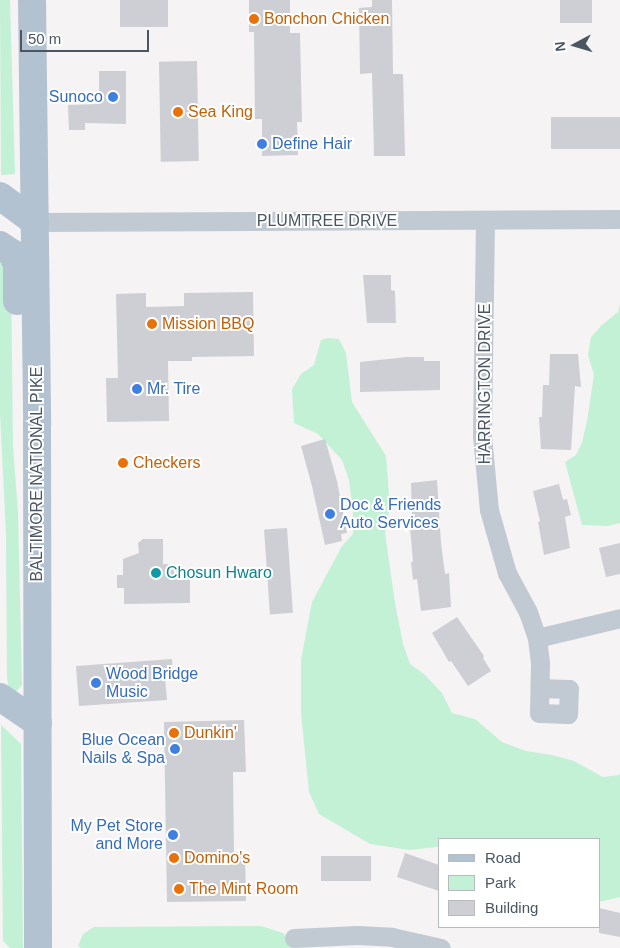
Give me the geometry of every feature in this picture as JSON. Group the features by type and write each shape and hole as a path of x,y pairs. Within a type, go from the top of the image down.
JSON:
{"main road":[{"name":"BALTIMORE NATIONAL PIKE","path":"32,0 38,525 38,948"},
{"path":"0,196 35,222"},
{"path":"0,245 12,252 17,265 20,450 38,525"},
{"path":"0,697 38,723"}],"street":[{"name":"PLUMTREE DRIVE","path":"35,222 620,219"},
{"name":"HARRINGTON DRIVE","path":"485,220 482,436 489,510 507,573 528,612 537,638 540,688"},
{"path":"537,638 620,618"},
{"path":"294,938 357,935 392,937 441,948"}],"green space":[{"path":"0,0 10,0 15,174 1,175"},
{"path":"0,257 11,271 13,446 18,512 22,685 16,692 8,687 7,676 6,534 0,413"},
{"path":"620,304 620,523 607,526 582,525 565,462 576,455 582,443 587,421 594,375 588,355 591,337 618,312"},
{"path":"328,338 339,339 346,353 352,402 386,456 390,507 385,533 395,603 403,644 410,664 424,674 442,693 452,713 475,719 502,742 526,751 574,761 603,777 619,775 620,773 620,897 600,902 600,838 438,838 438,846 410,850 370,844 319,814 309,792 301,713 301,660 312,602 342,546 353,534 353,513 349,480 342,460 318,434 294,423 292,389 301,374 314,365 321,340"},
{"path":"1,725 21,744 23,948 10,948 3,941"},
{"path":"261,926 283,933 293,946 299,948 81,948 78,946 83,934 94,927"}],"building":[{"path":"120,0 168,0 168,27 120,27"},
{"path":"249,0 290,0 290,33 300,33 302,122 297,122 298,155 262,156 262,119 255,119 254,32 249,32"},
{"path":"372,0 392,0 393,74 403,74 405,156 374,156 372,73 360,74 359,8 372,7"},
{"path":"560,0 592,0 592,23 560,23"},
{"name":"Sea King","path":"197,61 199,161 161,162 159,62"},
{"name":"Sunoco","path":"99,71 126,71 126,124 85,123 85,130 69,130 68,105 99,104"},
{"path":"551,117 620,117 620,149 551,149"},
{"path":"363,275 391,275 391,290 395,291 396,323 367,323"},
{"path":"253,292 254,356 192,357 192,361 168,361 169,421 107,422 106,378 118,378 116,294 146,293 146,307 184,306 184,293"},
{"path":"550,354 578,354 581,387 575,386 571,450 541,449 539,417 542,417 543,385 549,385"},
{"path":"424,357 424,361 440,361 440,390 360,392 360,362"},
{"path":"325,439 337,481 347,533 341,534 342,541 325,545 301,446"},
{"path":"437,480 441,543 445,574 449,573 451,607 421,611 417,579 413,580 411,562 413,562 409,515 412,515 411,483"},
{"path":"559,484 563,500 567,499 571,515 565,517 570,548 544,555 538,522 540,521 533,491"},
{"path":"287,528 293,613 270,614 264,530"},
{"name":"Chosun Hwaro","path":"143,539 163,539 163,564 180,565 180,571 190,571 190,603 124,604 124,588 117,588 117,575 123,575 123,559 139,553 138,543"},
{"path":"620,543 620,574 606,577 599,548"},
{"path":"457,617 484,656 483,658 491,671 468,686 451,661 449,662 432,633"},
{"path":"172,659 173,676 165,677 167,700 79,706 76,666"},
{"path":"244,720 246,772 233,772 234,852 245,852 246,901 167,902 164,722"},
{"path":"405,853 438,865 438,891 397,877"},
{"path":"321,856 371,856 371,881 321,881"},
{"path":"600,908 620,913 620,937 599,933"}],"place":[{"name":"Bonchon Chicken","path":"254,19"},
{"name":"Sunoco","path":"113,97"},
{"name":"Sea King","path":"178,112"},
{"name":"Define Hair","path":"262,144"},
{"name":"Mission BBQ","path":"152,324"},
{"name":"Mr. Tire","path":"137,389"},
{"name":"Checkers","path":"123,463"},
{"name":"Doc & Friends Auto Services","path":"330,514"},
{"name":"Chosun Hwaro","path":"156,573"},
{"name":"Wood Bridge Music","path":"96,683"},
{"name":"Dunkin'","path":"174,733"},
{"name":"Blue Ocean Nails & Spa","path":"175,749"},
{"name":"My Pet Store and More","path":"173,835"},
{"name":"Domino's","path":"174,858"},
{"name":"The Mint Room","path":"179,889"}]}
